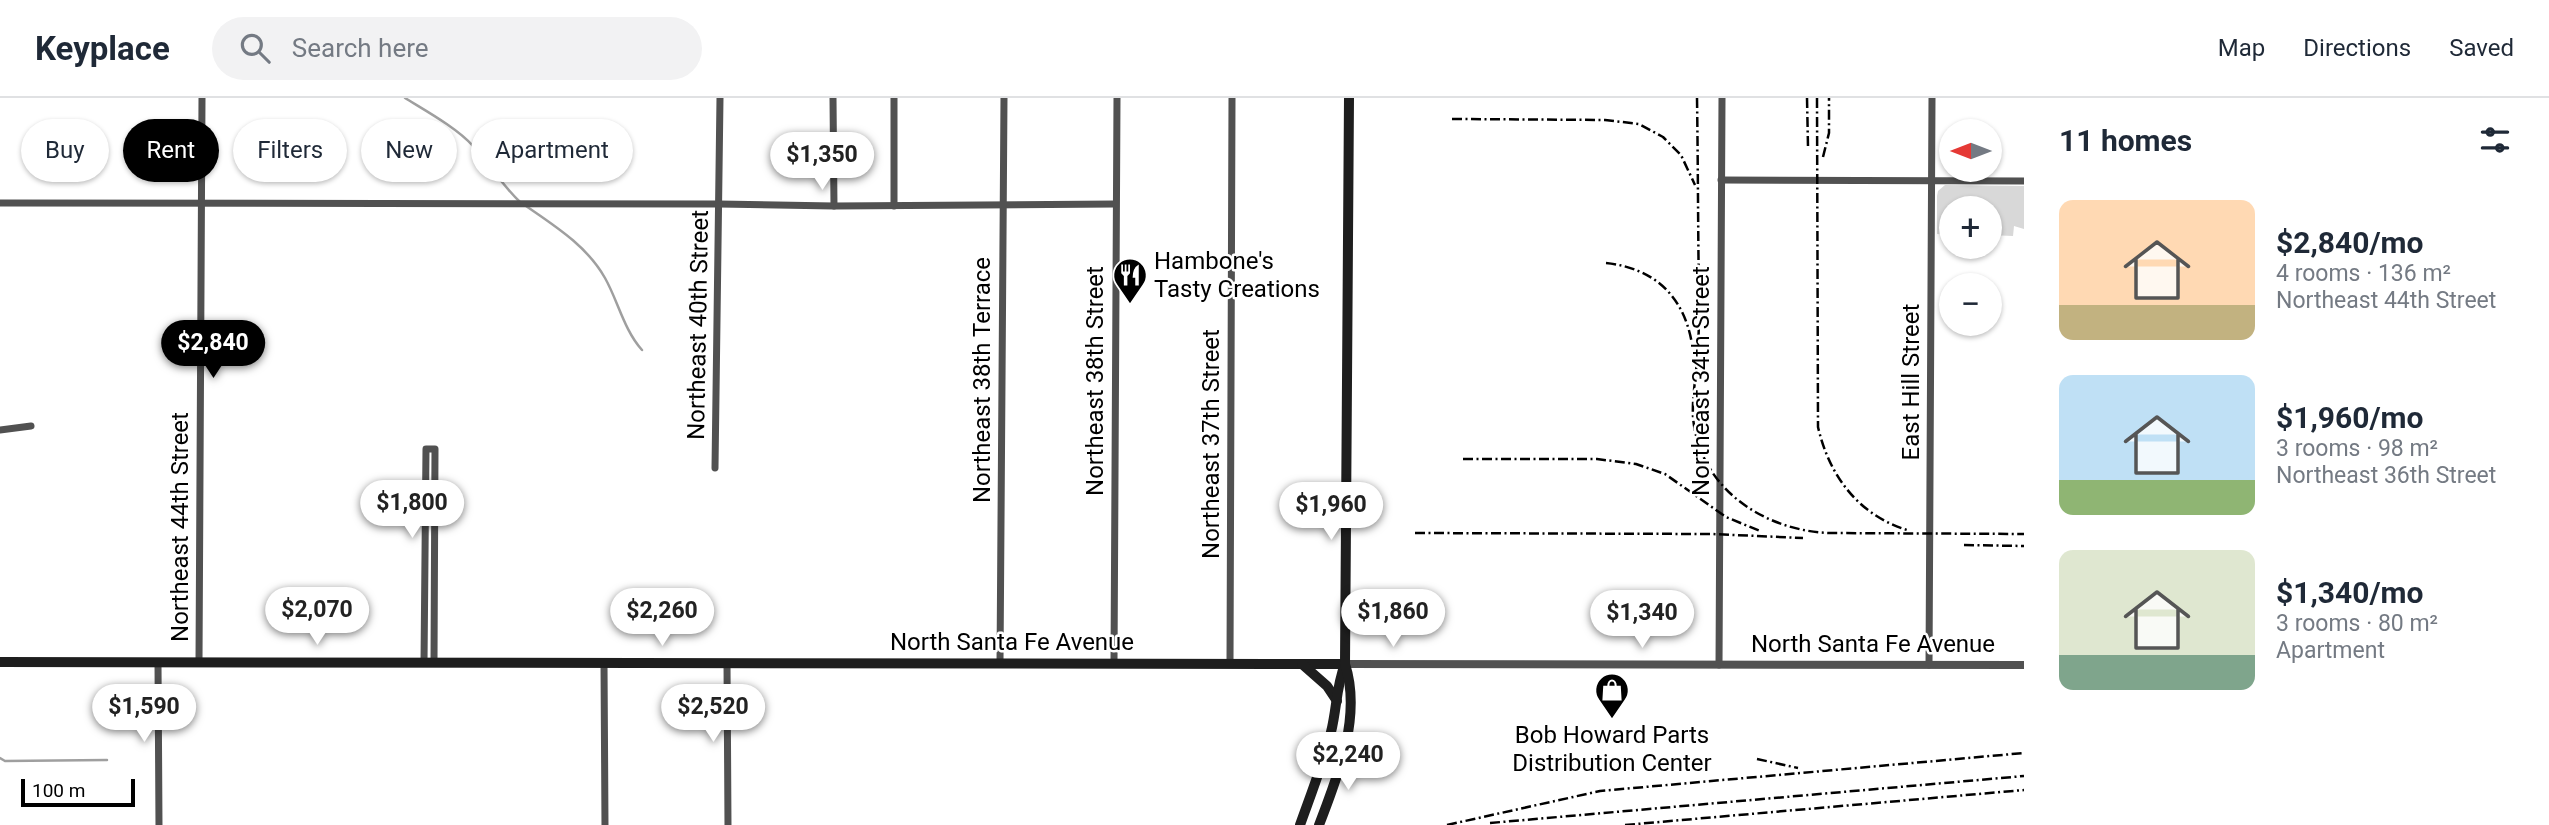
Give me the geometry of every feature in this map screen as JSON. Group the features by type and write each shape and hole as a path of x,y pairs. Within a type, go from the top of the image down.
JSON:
{"main road":[{"path":"1319,825 1338,773 1346,741 1351,683 1345,664 1349,98"},
{"name":"North Santa Fe Avenue","path":"0,662 1345,664"},
{"path":"1302,664 1327,686 1337,701"},
{"path":"1300,825 1328,743 1337,701 1337,682 1345,664"}],"street":[{"name":"Northeast 44th Street","path":"199,662 202,98"},
{"name":"Northeast 40th Street","path":"715,468 720,98"},
{"path":"833,98 834,206"},
{"path":"894,98 894,206"},
{"name":"Northeast 38th Terrace","path":"1000,663 1004,98"},
{"name":"Northeast 38th Street","path":"1114,663 1117,98"},
{"name":"Northeast 37th Street","path":"1230,664 1232,98"},
{"name":"Northeast 34th Street","path":"1719,665 1721,98"},
{"name":"East Hill Street","path":"1929,665 1932,98"},
{"path":"1721,180 2024,181"},
{"path":"0,203 834,206 1115,204"},
{"path":"0,430 31,426"},
{"path":"426,449 435,449 429,663 426,449"},
{"path":"158,663 159,825"},
{"path":"604,663 605,825"},
{"path":"727,663 728,825"},
{"name":"North Santa Fe Avenue","path":"1345,664 2024,665"}],"shaded area":[{"path":"1945,185 2024,186 2024,229 2014,226 2013,236 2002,236 2002,196 1939,196 1937,234 1938,191"}],"waterway":[{"path":"405,98 466,139 520,202"},
{"path":"526,206 570,238 598,267 610,287 630,334 642,350"},
{"path":"0,758 5,761 107,760"}],"railway":[{"path":"1697,98 1699,322 1693,417 1698,442 1708,465 1722,484 1739,501 1759,514 1805,530 1830,533 2024,534"},
{"path":"1807,98 1808,147"},
{"path":"1817,98 1818,427 1830,461 1848,491 1874,514 1907,530"},
{"path":"1823,157 1829,133 1829,98"},
{"path":"1452,119 1605,120 1639,124 1663,137 1681,155 1695,185"},
{"path":"1606,263 1639,271 1664,287 1682,312 1692,344"},
{"path":"1463,459 1597,459 1636,464 1665,474 1726,517 1760,531"},
{"path":"1415,533 1712,534 1803,538"},
{"path":"1964,545 2024,546"},
{"path":"1447,825 1600,791 2024,753"},
{"path":"1757,759 1798,768"},
{"path":"1490,823 2024,776"},
{"path":"1625,825 2024,790"}],"place":[{"name":"Hambone's Tasty Creations","path":"1130,305"},
{"name":"Bob Howard Parts Distribution Center","path":"1612,720"}]}
